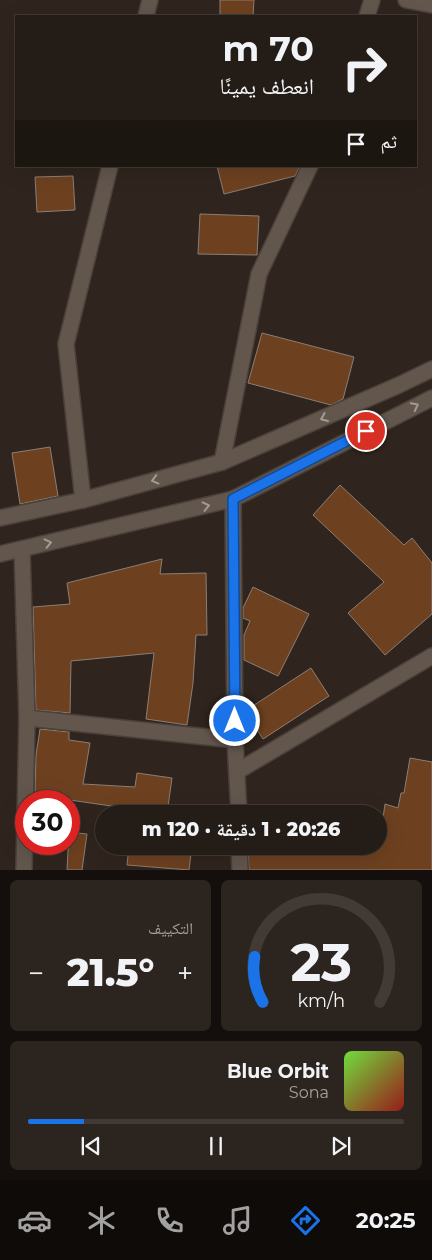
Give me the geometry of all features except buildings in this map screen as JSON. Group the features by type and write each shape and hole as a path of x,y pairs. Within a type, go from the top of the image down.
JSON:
{"street":[{"path":"146,15 150,0"},
{"path":"367,15 372,0"},
{"path":"406,0 432,6"},
{"path":"83,500 66,344 110,167"},
{"path":"222,462 259,274 310,167"},
{"path":"0,518 83,500 222,462 432,369"},
{"path":"0,554 233,499 432,398"},
{"path":"233,499 235,740 239,805"},
{"path":"22,550 27,718 24,870"},
{"path":"238,771 432,656"},
{"path":"27,718 235,740"},
{"path":"240,855 240,870"}],"route":[{"path":"235,721 233,499 366,431"}]}
